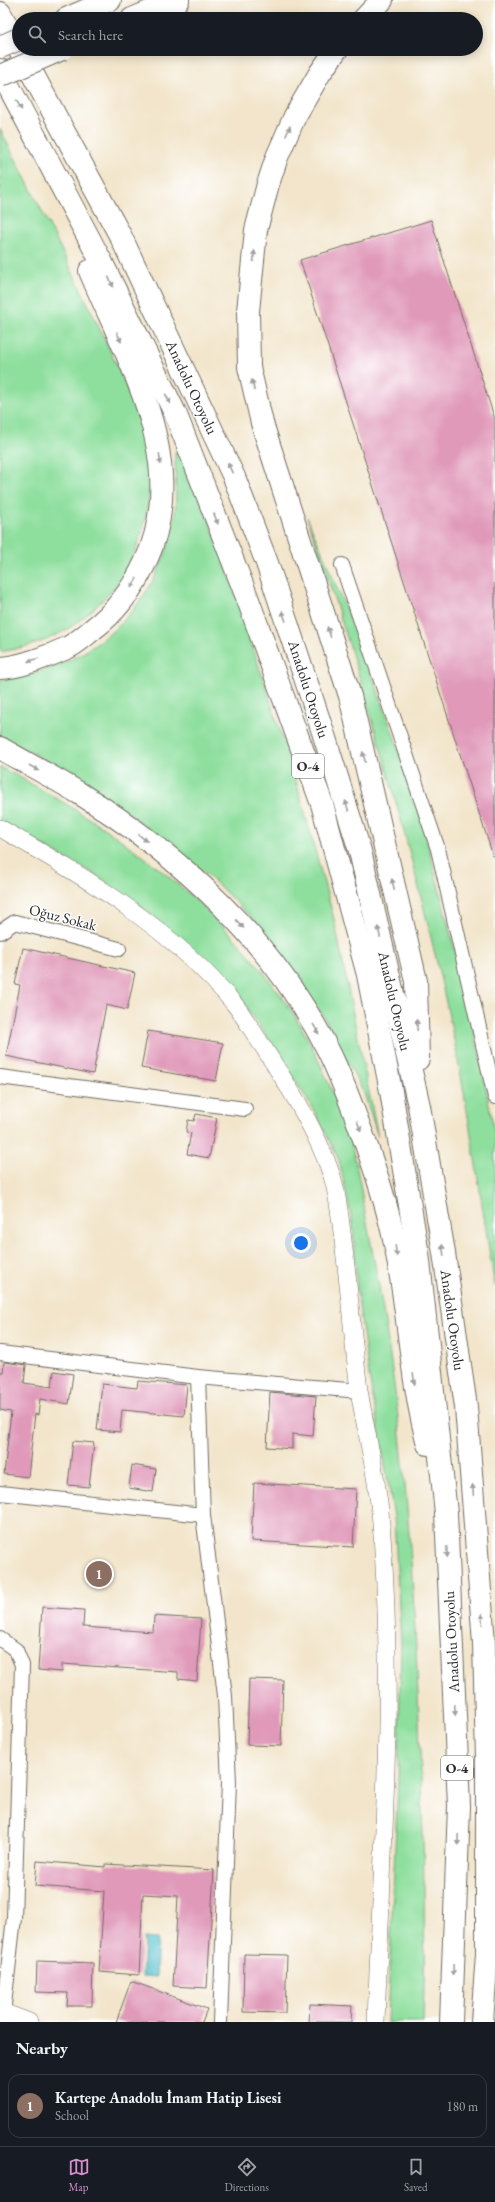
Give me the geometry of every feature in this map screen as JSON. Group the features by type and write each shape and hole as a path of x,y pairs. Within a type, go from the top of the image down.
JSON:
{"highway":[{"path":"82,12 110,0"},
{"path":"149,12 178,0"},
{"path":"371,12 382,0"},
{"name":"Anadolu Otoyolu","path":"0,14 12,36"},
{"path":"0,47 12,42"},
{"name":"Anadolu Otoyolu","path":"23,56 121,237 234,477 267,563 323,732 360,851 419,1106 444,1253 466,1407 484,1643 487,1758 487,1954 482,2022"},
{"path":"0,76 46,56"},
{"path":"332,56 320,73 295,116 277,157 256,230 248,311 249,367 262,423 350,696 416,981 419,1106"},
{"name":"Anadolu Otoyolu","path":"0,70 102,263 176,416 247,597 322,804 368,975 391,1091 419,1261 446,1513 459,1806 451,2022"},
{"path":"0,668 36,659 70,647 105,620 124,598 140,574 154,543 161,512 163,484 158,445 142,389 103,301 34,132"},
{"path":"0,748 80,794 138,834 213,895 245,929 275,965 304,1007 331,1055 375,1168 396,1244 418,1408 446,1513"}],"street":[{"path":"342,565 438,849 495,1097"},
{"path":"0,828 68,868 140,916 203,971 236,1007 296,1098 316,1136 333,1178 340,1213 360,1390 381,1519 389,1666 388,1760 376,2022"},
{"name":"Oğuz Sokak","path":"0,932 15,922 119,949"},
{"path":"0,1077 245,1109"},
{"path":"0,1353 198,1377 360,1390"},
{"path":"198,1377 203,1515 224,1689 228,1782 220,2022"},
{"path":"0,1493 203,1515"},
{"path":"0,1639 16,1650 22,1665 14,1918 2,2015 28,2022"}],"green space":[{"path":"0,129 65,257 125,383 138,417 147,451 149,486 145,522 140,539 124,572 103,600 68,629 44,641 0,652"},
{"path":"183,451 226,566 292,767 334,919 378,1137 364,1093 322,1014 252,918 209,876 126,811 38,756 0,736 0,680 33,673 59,665 83,653 105,638 124,620 141,599 155,576 166,551 175,516 175,452"},
{"path":"307,517 363,649 416,798 459,967 479,1053 495,1135 495,1286 459,1066 423,904 388,773 369,709"},
{"path":"0,767 83,814 123,841 161,870 197,901 231,935 263,971 298,1021 322,1069 348,1131 356,1165 381,1300 390,1356 404,1469 418,1695 424,1899 423,2022 387,2022 398,1783 401,1643 394,1516 369,1376 357,1290 353,1225 339,1160 316,1114 285,1064 251,1014 209,965 147,911 94,874 0,822"}],"water":[{"path":"144,1938 158,1939 156,1977 142,1976"}],"building":[{"path":"431,220 495,420 495,855 493,856 300,260"},
{"path":"23,948 135,973 127,1010 106,1005 93,1074 6,1056 20,985 15,984"},
{"path":"148,1031 223,1043 216,1081 141,1068"},
{"path":"196,1114 217,1118 209,1158 187,1154 191,1133 186,1132 188,1120 194,1121"},
{"path":"4,1362 26,1365 24,1383 52,1387 54,1371 73,1374 69,1404 40,1399 38,1415 35,1414 28,1477 4,1474 11,1412 0,1410 0,1372 3,1372"},
{"path":"138,1381 187,1385 184,1416 122,1410 120,1432 97,1430 102,1384 137,1388"},
{"path":"270,1392 316,1396 313,1436 292,1434 292,1449 267,1447"},
{"path":"73,1441 94,1443 89,1487 68,1485"},
{"path":"132,1465 156,1469 153,1492 129,1488"},
{"path":"254,1483 356,1489 353,1547 251,1541"},
{"path":"42,1607 84,1610 83,1627 153,1632 154,1616 201,1619 197,1681 178,1679 178,1672 62,1664 62,1672 38,1670"},
{"path":"249,1679 283,1680 281,1746 247,1745"},
{"path":"37,1861 105,1867 105,1864 214,1870 207,1988 173,1986 178,1896 143,1894 139,1975 99,1972 104,1891 35,1886"},
{"path":"244,1954 287,1955 285,2013 243,2012"},
{"path":"37,1961 93,1963 92,2006 67,2006 68,1993 36,1992"},
{"path":"131,1981 207,2009 202,2022 116,2022"},
{"path":"310,2004 352,2006 351,2022 309,2022"}],"place":[{"name":"Kartepe Anadolu İmam Hatip Lisesi","path":"99,1574"}]}
